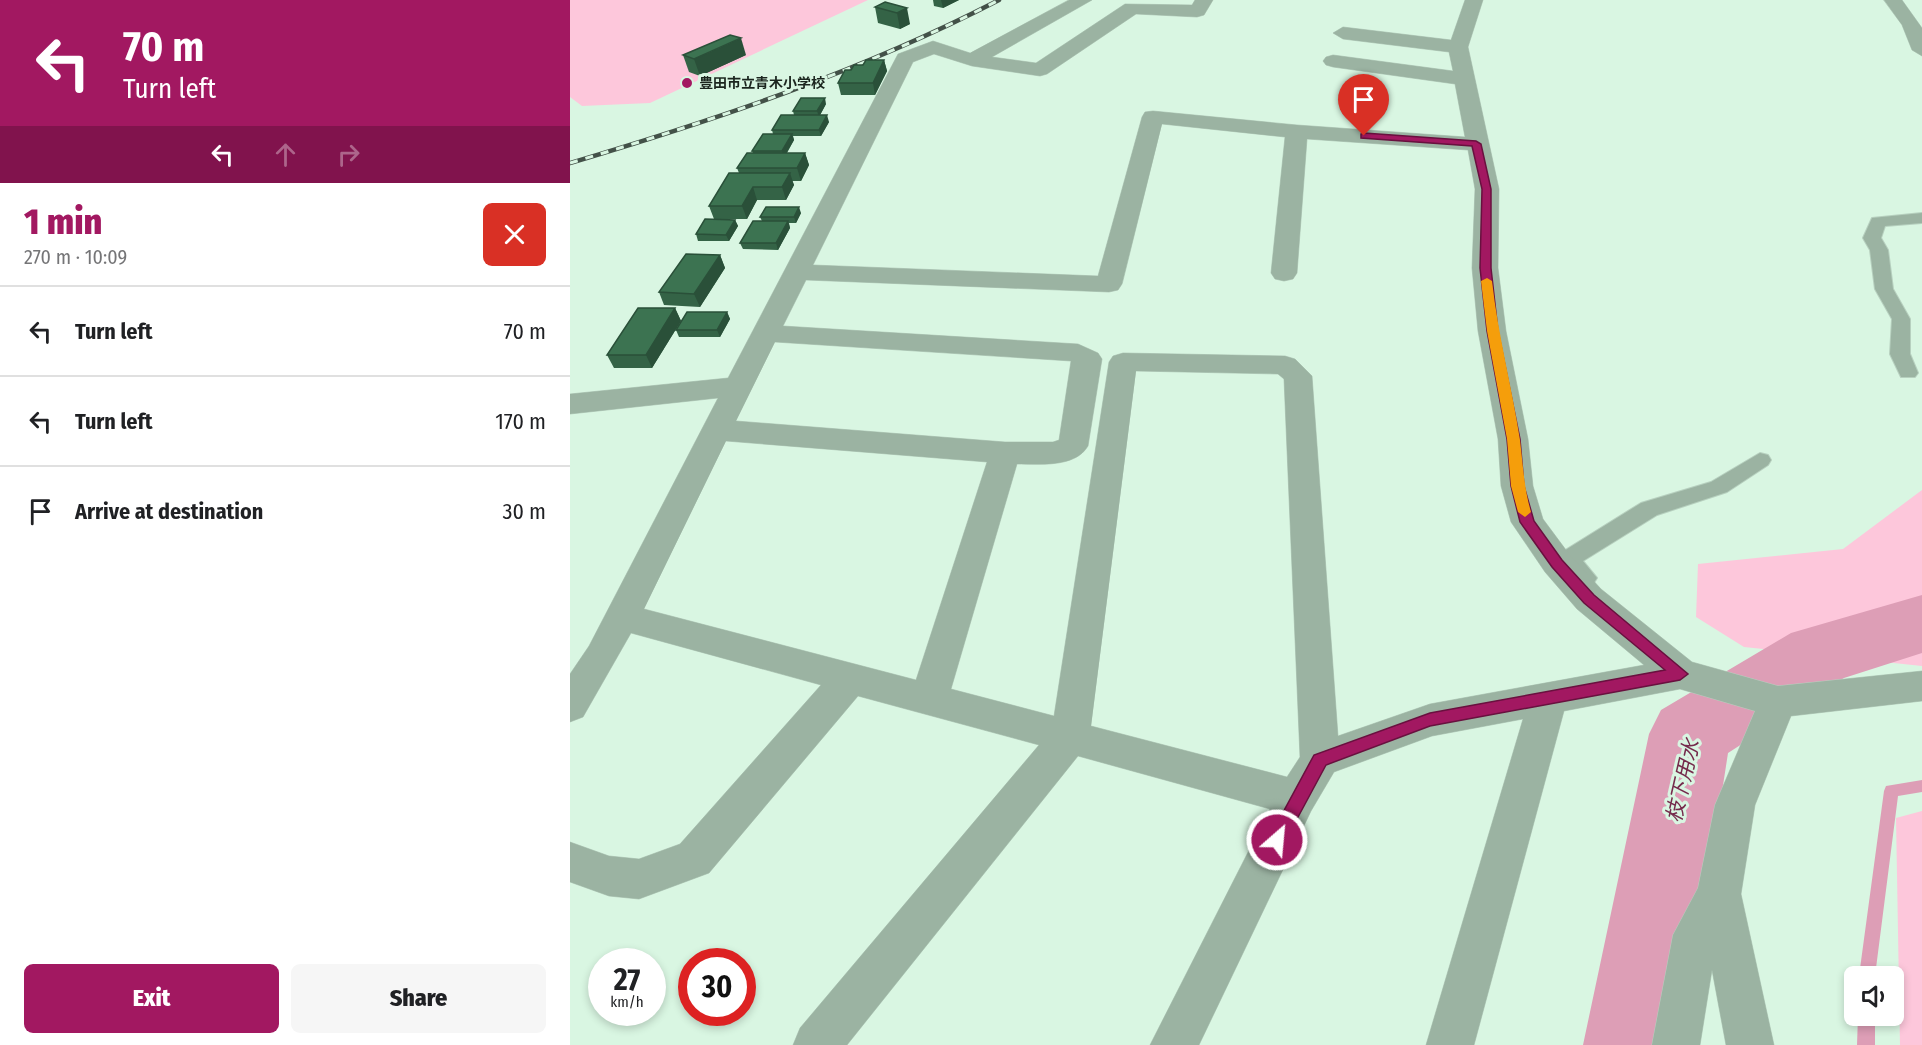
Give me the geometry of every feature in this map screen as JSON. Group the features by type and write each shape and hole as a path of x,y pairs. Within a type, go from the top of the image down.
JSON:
{"street":[{"path":"972,60 1083,0"},
{"path":"570,706 586,658 622,617 905,58 933,47 972,60 1040,70 1132,9 1197,11 1204,0"},
{"path":"1474,0 1458,47 1486,189 1485,268 1492,331 1513,439 1517,486 1527,522 1557,563 1589,599 1680,674 1778,702 1922,686"},
{"path":"1893,0 1911,24 1922,50"},
{"path":"1343,33 1458,47"},
{"path":"1333,61 1463,79"},
{"path":"797,272 1109,284 1154,117 1298,132 1476,144"},
{"path":"1284,273 1298,132"},
{"path":"717,430 1005,453 1057,453 1073,446 1088,359 1078,353 766,333"},
{"path":"817,1045 1070,737 1123,362 1285,364 1298,376 1320,760 1297,798 1174,1045"},
{"path":"570,404 739,386"},
{"path":"929,699 1005,453"},
{"path":"622,617 1297,798"},
{"path":"1320,760 1430,720 1680,674"},
{"path":"570,862 609,876 639,879 693,859 850,678"},
{"path":"1450,1045 1548,700"},
{"path":"1676,1045 1695,935 1719,894 1735,805 1778,702"},
{"path":"1719,894 1750,1045"}],"lane":[{"path":"1908,373 1900,354 1901,319 1884,289 1879,250 1872,238 1878,222 1922,219"},
{"path":"1589,599 1600,592 1567,560 1649,509 1719,488 1760,460"}],"shaded area":[{"path":"570,0 868,0 650,103 582,106 570,97"},
{"path":"1922,490 1922,666 1744,647 1696,617 1698,564 1843,549"},
{"path":"1922,811 1922,1045 1900,1045 1900,1026 1904,1026 1904,966 1899,966 1896,818"}],"building":[{"path":"885,2 907,8 897,13 875,7"},
{"path":"730,35 741,38 694,59 683,55"},
{"path":"866,60 884,60 873,83 838,83 845,70 851,70 854,65 863,65"},
{"path":"801,98 825,98 817,111 793,111"},
{"path":"781,115 827,115 819,130 772,130"},
{"path":"763,134 792,134 782,151 752,151"},
{"path":"747,153 805,153 797,168 737,168"},
{"path":"729,173 790,173 782,187 753,187 742,206 709,206"},
{"path":"766,207 799,207 794,217 760,217"},
{"path":"705,219 735,220 726,235 696,234"},
{"path":"753,221 788,221 776,243 740,243"},
{"path":"686,254 720,255 694,294 659,292"},
{"path":"638,308 675,308 646,355 607,355"},
{"path":"687,312 727,312 717,330 676,330"}],"waterway":[{"name":"枝下用水","path":"1633,1045 1690,734 1818,655 1922,624"},
{"path":"1868,966 1891,791 1922,786"},
{"path":"1866,1045 1867,1026"}],"railway":[{"path":"570,163 789,92 895,49 999,0"}],"slow traffic":[{"path":"1487,281 1492,331 1513,439 1517,486 1525,512"}],"place":[{"name":"豊田市立青木小学校","path":"687,83"}],"route":[{"path":"1277,840 1297,798 1320,760 1430,720 1680,674 1589,599 1557,563 1527,522 1517,486 1513,439 1492,331 1485,268 1486,189 1476,144 1364,136"}]}
